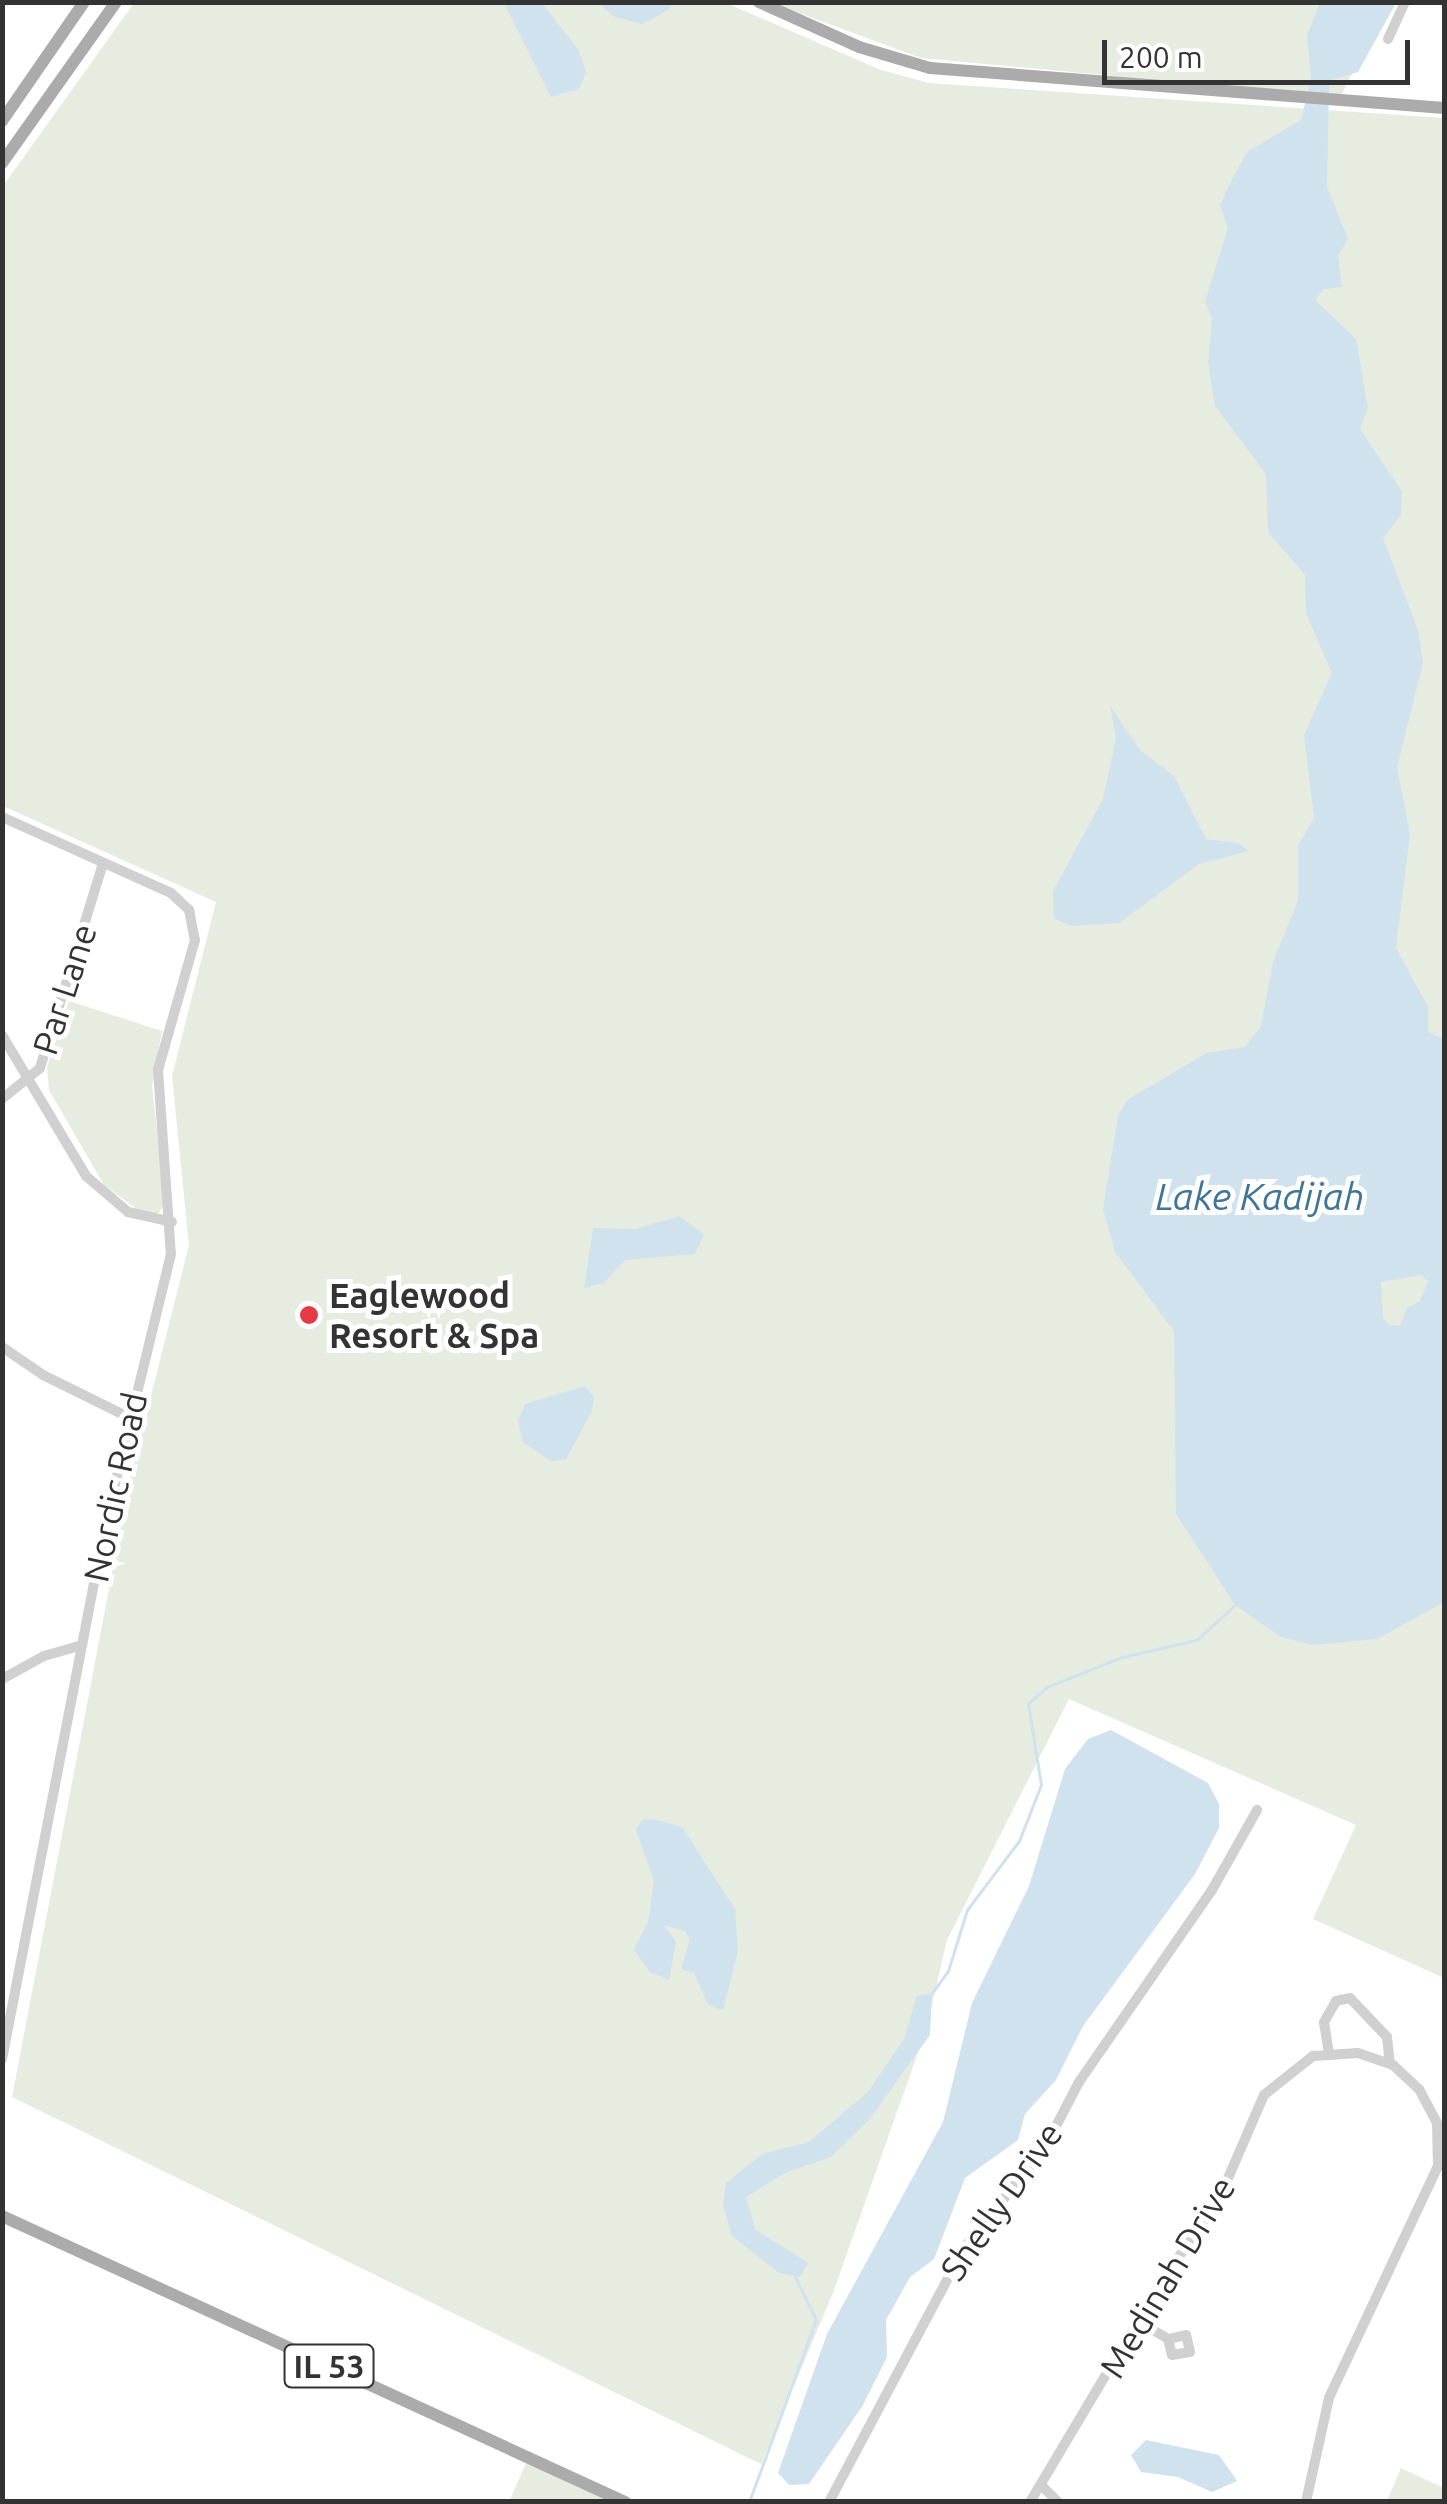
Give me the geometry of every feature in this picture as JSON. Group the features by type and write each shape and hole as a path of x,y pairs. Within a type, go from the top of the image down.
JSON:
{"main road":[{"path":"2,120 84,2"},
{"path":"2,163 116,2"},
{"path":"759,2 859,47 926,67 1444,108"},
{"name":"IL 53","path":"2,2216 625,2502"}],"street":[{"path":"1388,38 1405,2"},
{"path":"2,818 104,863"},
{"name":"Nordic Road","path":"2,2059 5,2011 128,1416 168,1270 172,1222 158,1070 192,955 192,918 171,892 104,863"},
{"name":"Par Lane","path":"2,1099 34,1078 104,863"},
{"path":"2,1034 34,1078 74,1160 99,1190 142,1218 172,1222"},
{"path":"2,1347 44,1376 128,1416"},
{"path":"2,1679 44,1656 82,1645"},
{"name":"Shelly Drive","path":"829,2502 964,2248 1044,2150 1079,2082 1212,1890 1257,1810"},
{"path":"1306,2502 1329,2398 1438,2166 1440,2122 1419,2089 1390,2064 1358,2053 1329,2054 1324,2022 1336,2001 1350,1998 1388,2037 1390,2064"},
{"name":"Medinah Drive","path":"1030,2502 1139,2322 1219,2200 1264,2095 1306,2060 1329,2054"},
{"path":"1139,2322 1168,2339"},
{"path":"1042,2486 1058,2502"}],"shaded area":[{"path":"134,3 726,3 881,70 929,83 1444,118 1444,1978 1313,1919 1356,1825 1069,1699 947,1940 926,2030 833,2293 761,2464 12,2097 130,1479 189,1245 172,1076 216,902 3,806 3,186"},
{"path":"772,3 1389,3 1340,97 921,58"},
{"path":"69,1001 162,1031 152,1086 165,1201 159,1213 145,1215 104,1185 49,1090 47,1067"},
{"path":"528,2459 619,2502 509,2502"},
{"path":"1401,2468 1444,2488 1444,2501 1387,2501"}],"water":[{"path":"504,3 542,3 579,51 586,73 579,89 551,97"},
{"path":"598,3 670,3 671,8 643,24 615,17"},
{"name":"Lake Kadijah","path":"1320,3 1396,3 1358,72 1329,81 1327,187 1348,239 1338,256 1342,287 1324,289 1315,300 1356,339 1368,408 1360,429 1402,491 1401,515 1383,538 1418,630 1423,663 1397,768 1410,834 1396,948 1428,1007 1428,1032 1444,1039 1444,1602 1377,1639 1313,1645 1281,1637 1235,1605 1176,1514 1174,1331 1115,1252 1103,1209 1118,1116 1127,1100 1206,1053 1245,1047 1261,1026 1273,962 1298,901 1298,846 1314,818 1304,735 1332,673 1306,614 1305,575 1268,532 1266,474 1215,406 1208,362 1212,318 1205,302 1228,228 1220,205 1231,181 1247,152 1301,120 1311,79 1307,35","holes":["1421,1275 1428,1281 1420,1301 1407,1308 1400,1326 1390,1325 1383,1318 1381,1282"]},
{"path":"1110,706 1141,751 1174,776 1206,839 1238,843 1249,851 1199,864 1119,923 1072,926 1054,919 1053,891 1103,799 1116,738"},
{"path":"679,1216 704,1234 695,1254 625,1260 604,1283 584,1288 593,1228 636,1229"},
{"path":"585,1386 594,1397 592,1411 566,1459 551,1461 523,1442 518,1421 525,1404"},
{"path":"1111,1730 1208,1783 1219,1804 1219,1828 1195,1874 1083,2026 1056,2080 1025,2114 1018,2140 965,2178 934,2259 910,2277 886,2320 887,2357 863,2405 809,2484 789,2485 778,2473 827,2334 943,2122 972,2003 1029,1886 1065,1769 1088,1739"},
{"path":"654,1819 682,1827 735,1909 738,1951 723,2010 708,2005 694,1973 681,1969 690,1939 685,1931 664,1925 676,1942 669,1980 650,1972 634,1950 648,1922 654,1881 636,1830 642,1820"},
{"path":"932,1993 930,2035 869,2120 831,2157 787,2172 746,2197 755,2229 808,2263 800,2277 779,2273 732,2236 723,2206 726,2183 762,2154 809,2142 868,2092 904,2039 917,1996"},
{"path":"1146,2440 1219,2455 1237,2481 1212,2492 1178,2477 1141,2472 1131,2455"}],"waterway":[{"path":"932,1993 948,1971 967,1910 1019,1841 1041,1785 1028,1704 1047,1687 1122,1657 1197,1640 1235,1605"},
{"path":"749,2502 816,2320 795,2277"}],"place":[{"name":"Eaglewood Resort & Spa","path":"309,1315"}]}
